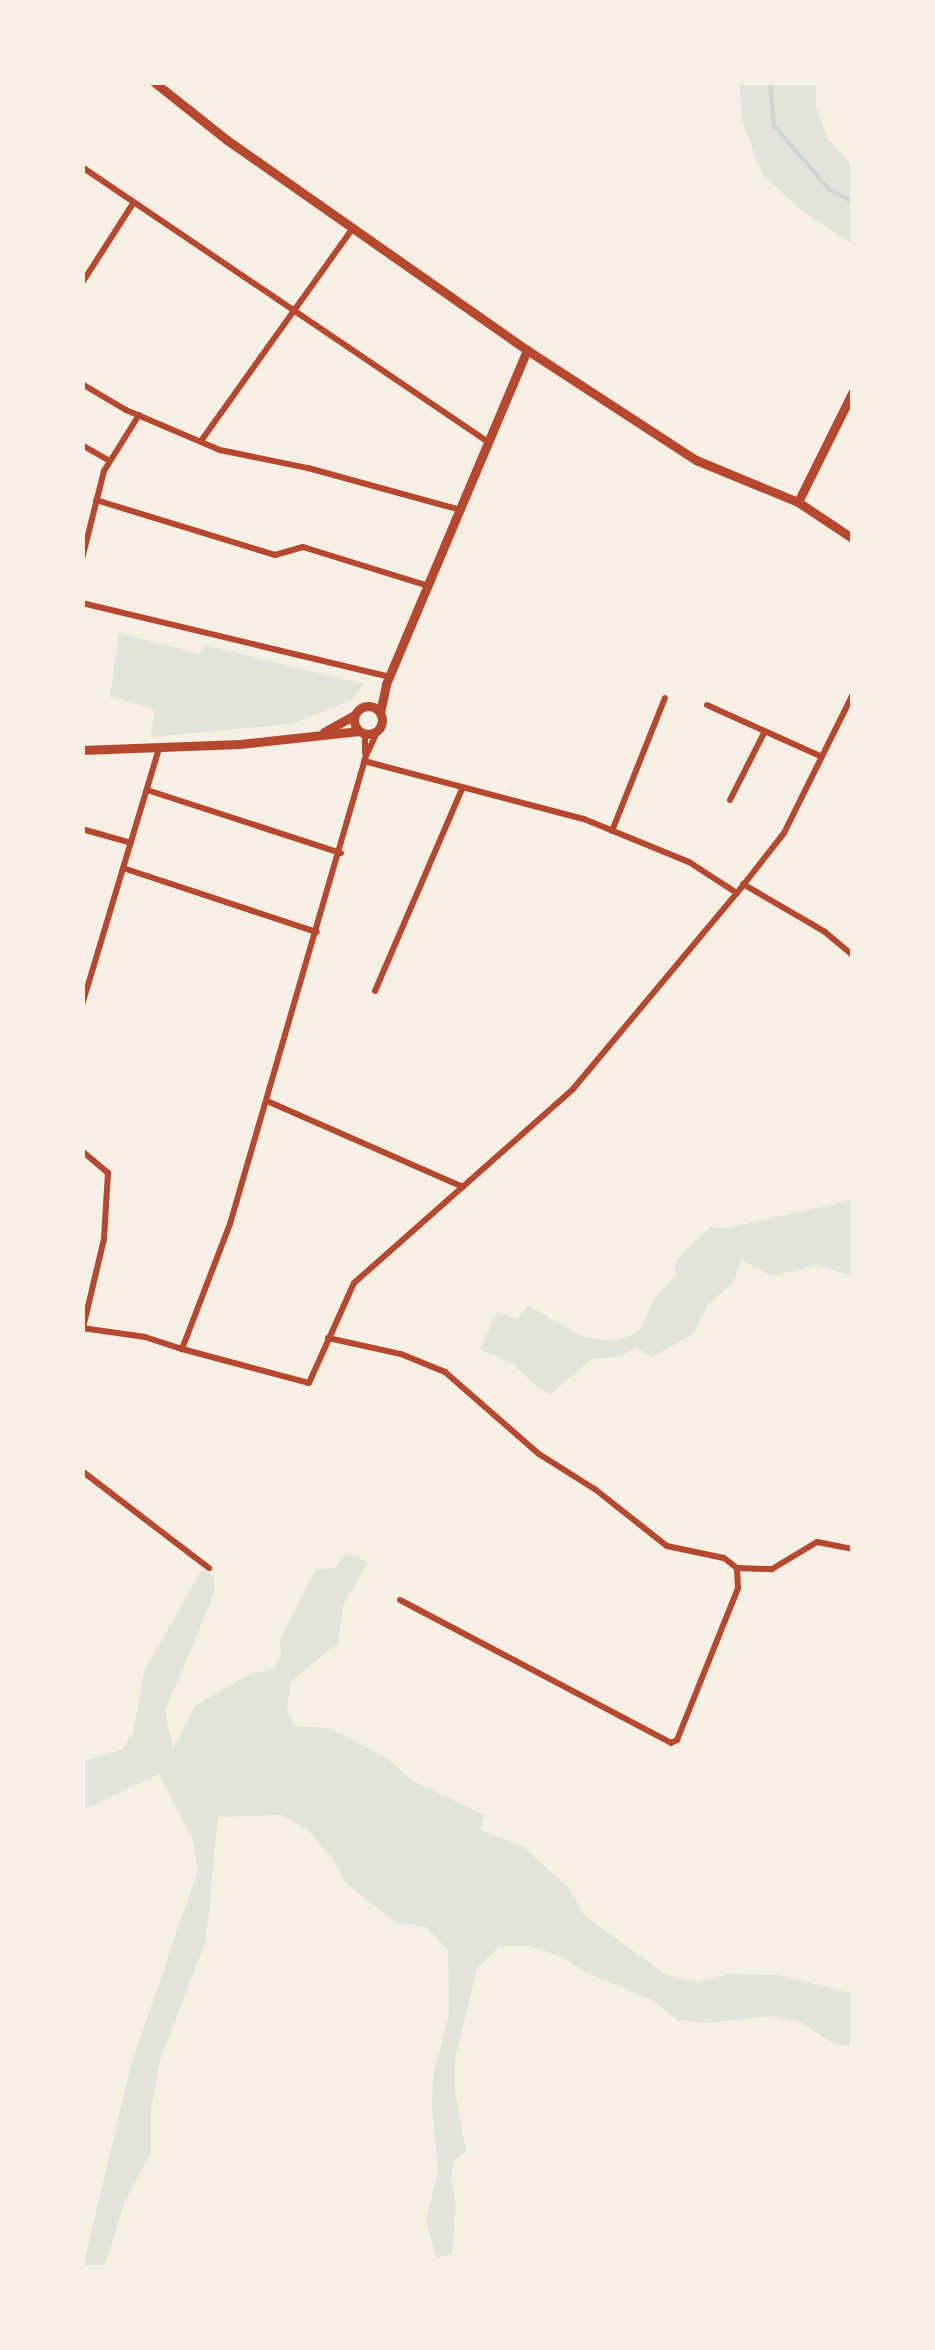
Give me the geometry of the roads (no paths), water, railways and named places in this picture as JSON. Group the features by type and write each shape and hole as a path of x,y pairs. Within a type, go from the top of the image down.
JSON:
{"street":[{"path":"154,82 527,350 696,460 798,502 852,538"},
{"path":"82,168 488,442"},
{"path":"82,283 134,202"},
{"path":"201,442 353,228"},
{"path":"182,1349 230,1224 365,760 378,730 388,681 527,350"},
{"path":"82,384 201,442 460,510"},
{"path":"798,502 852,393"},
{"path":"82,559 110,461 139,415"},
{"path":"82,445 110,461"},
{"path":"96,500 276,555 303,547 428,586"},
{"path":"82,604 388,681"},
{"path":"322,733 369,706 388,681"},
{"path":"82,1152 108,1174 104,1239 83,1328 145,1337 308,1383 354,1283 573,1089 744,884 784,833 852,696"},
{"path":"612,830 665,698"},
{"path":"707,705 822,757"},
{"path":"369,706 380,713"},
{"path":"355,715 362,732 365,760"},
{"path":"82,750 240,744 378,730"},
{"path":"730,800 765,731"},
{"path":"83,1002 159,748"},
{"path":"365,760 584,819 689,862 736,893"},
{"path":"375,992 462,789"},
{"path":"146,790 341,853"},
{"path":"82,829 131,843"},
{"path":"123,868 317,932"},
{"path":"744,884 826,932 852,955"},
{"path":"266,1101 463,1187"},
{"path":"328,1338 401,1354 446,1372 539,1454 596,1490 667,1546 724,1558 738,1568 772,1569 817,1542 852,1549"},
{"path":"82,1472 209,1568"},
{"path":"400,1600 671,1742 677,1740 738,1588 738,1568"}],"waterway":[{"path":"770,82 774,126 830,190 852,201"}]}
